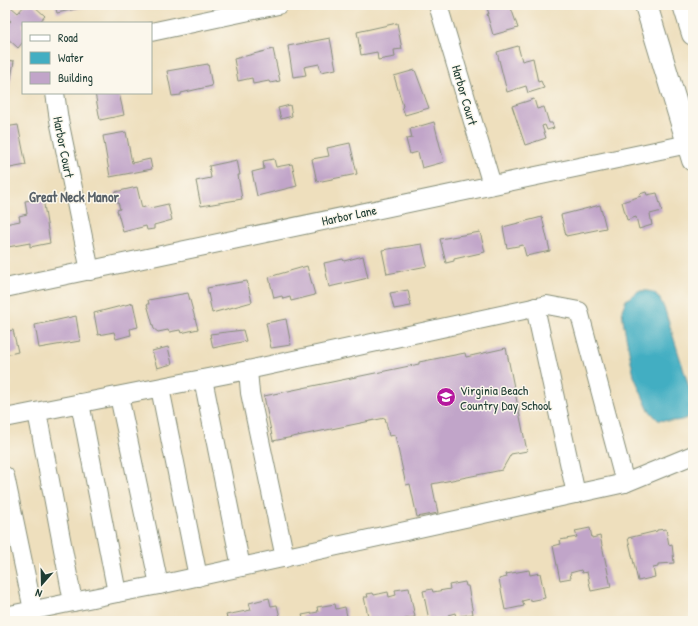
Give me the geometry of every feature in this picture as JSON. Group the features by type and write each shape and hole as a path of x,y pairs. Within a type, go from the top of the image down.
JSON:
{"main road":[{"path":"646,5 691,149"},
{"path":"684,5 693,34"}],"street":[{"path":"152,32 278,5"},
{"name":"Harbor Court","path":"438,5 492,185"},
{"name":"Harbor Court","path":"55,94 58,120 90,271"},
{"name":"Harbor Lane","path":"5,288 492,185 691,149"},
{"path":"5,418 248,370 547,305 579,311 625,483"},
{"path":"535,307 576,494"},
{"path":"248,370 250,393 285,558"},
{"path":"203,379 241,567"},
{"path":"160,388 198,577"},
{"path":"119,396 159,585"},
{"path":"80,403 117,593"},
{"path":"37,412 73,602"},
{"path":"5,616 198,577 625,483 693,455"},
{"path":"5,476 33,610"}],"water":[{"path":"638,291 649,291 656,294 665,310 693,400 693,410 691,414 683,420 658,420 648,409 634,376 622,310 626,300"}],"building":[{"path":"25,5 33,5 45,16 40,22 22,22 22,43 18,48 5,36 5,24 6,26 11,21 5,16 5,14 11,7 18,13"},
{"path":"55,5 89,5 89,6 57,13"},
{"path":"486,5 510,5 518,28 493,35"},
{"path":"397,23 402,49 394,50 395,57 378,60 377,52 361,55 357,32"},
{"path":"330,38 336,69 321,72 319,64 304,67 306,75 293,77 288,46"},
{"path":"518,46 522,61 533,58 538,82 541,81 544,88 528,93 526,86 507,92 497,52"},
{"path":"273,49 280,81 270,83 269,81 253,84 252,78 238,81 234,59"},
{"path":"5,60 14,61 7,102 5,102"},
{"path":"208,64 212,86 181,93 181,95 172,96 167,71"},
{"path":"415,70 429,108 405,115 394,76"},
{"path":"95,94 119,94 124,115 100,120"},
{"path":"534,99 537,109 544,107 549,123 552,123 554,128 547,130 545,125 542,126 546,138 525,145 512,106"},
{"path":"290,105 292,116 281,119 278,108"},
{"path":"434,122 444,162 422,168 418,152 410,154 406,139 412,138 410,129"},
{"path":"18,125 26,165 5,169 5,127"},
{"path":"126,132 132,163 150,159 152,169 110,177 103,136"},
{"path":"350,143 357,174 317,182 312,159 329,156 327,148"},
{"path":"274,159 276,167 292,164 297,186 257,196 252,172 264,169 263,161"},
{"path":"237,160 242,199 201,206 196,181 211,178 209,166"},
{"path":"137,187 142,208 148,206 150,208 168,204 172,220 154,225 154,229 147,230 146,226 123,232 117,210 120,209 115,192"},
{"path":"646,192 647,195 657,193 662,211 650,214 652,225 639,229 636,217 627,220 622,202 641,196 640,194"},
{"path":"43,198 50,243 30,247 30,243 8,247 5,224 20,221 19,216 27,214 25,201"},
{"path":"600,205 606,228 566,236 561,215"},
{"path":"542,217 550,251 526,256 523,245 507,248 503,227"},
{"path":"480,232 485,252 454,259 454,261 446,263 440,239"},
{"path":"422,244 427,266 387,274 382,250"},
{"path":"363,256 368,278 329,287 324,263 343,259 344,261"},
{"path":"307,266 315,295 291,301 290,297 283,299 282,296 274,298 269,277"},
{"path":"247,281 252,302 212,313 207,288"},
{"path":"408,290 411,306 394,309 390,293"},
{"path":"188,293 198,329 181,333 180,330 158,332 154,329 147,304 149,304 148,300"},
{"path":"133,303 138,327 130,329 131,335 116,339 114,332 98,335 94,313"},
{"path":"76,316 80,341 39,348 35,325"},
{"path":"286,319 291,345 271,348 266,323"},
{"path":"13,330 18,352 5,355 5,332"},
{"path":"243,330 246,341 213,348 210,334"},
{"path":"168,347 172,364 157,368 152,351"},
{"path":"506,348 527,451 511,454 502,470 432,484 438,513 417,517 410,484 406,485 395,435 389,436 385,418 273,441 264,396 419,364 419,362 465,353 466,357"},
{"path":"590,528 592,538 600,536 611,587 591,591 587,572 582,573 581,570 570,573 571,578 560,580 553,546 561,544 560,540 577,537 575,531"},
{"path":"666,529 669,545 672,544 674,563 658,564 658,567 653,568 655,577 638,581 628,538"},
{"path":"529,570 530,575 540,573 545,598 522,601 524,606 505,610 499,579 507,577 506,574"},
{"path":"465,582 466,586 468,586 473,614 456,617 455,613 448,615 450,619 443,621 439,621 438,618 429,620 423,591 432,589 433,592 450,589 449,585"},
{"path":"409,588 415,617 405,619 406,621 369,621 364,597 368,597 367,594 373,593 374,595 388,592 389,597 396,595 395,590"},
{"path":"269,598 271,606 277,605 281,621 228,621 226,615 251,610 249,603"},
{"path":"335,604 336,609 345,607 348,621 304,621 302,615 318,612 317,607"}],"place":[{"name":"Virginia Beach Country Day School","path":"446,397"}],"district":[{"name":"Great Neck Manor","path":"74,197"}]}
